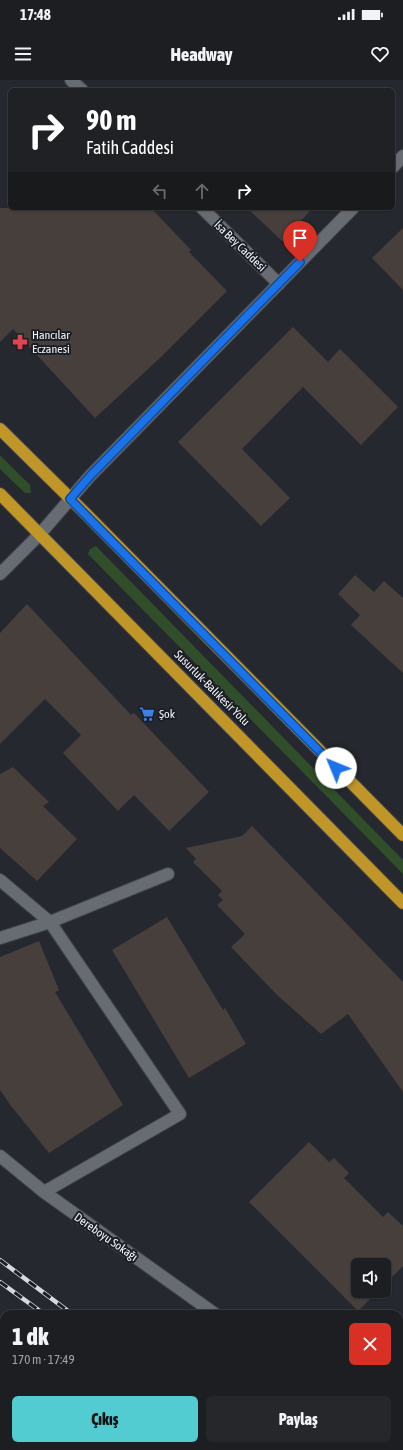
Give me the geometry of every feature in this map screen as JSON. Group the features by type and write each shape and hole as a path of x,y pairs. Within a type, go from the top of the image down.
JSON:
{"highway":[{"path":"0,429 403,835"},
{"name":"Susurluk-Balıkesir Yolu","path":"0,494 403,902"}],"street":[{"path":"72,80 80,88"},
{"path":"395,165 403,156"},
{"name":"İsa Bey Caddesi","path":"204,210 279,284"},
{"path":"0,574 40,534 95,470 351,210"},
{"path":"0,938 50,922 168,874"},
{"path":"0,880 50,922 180,1114 44,1192"},
{"name":"Dereboyu Sokağı","path":"0,1156 44,1192 209,1310"}],"green space":[{"path":"0,455 30,485 31,493 25,493 0,469"},
{"path":"96,546 403,860 403,874 88,554 90,549"}],"building":[{"path":"0,208 8,208 8,210 153,210 191,250 189,252 227,291 160,358 95,418 13,329 0,342"},
{"path":"249,210 311,210 282,241"},
{"path":"403,228 403,290 372,258"},
{"path":"293,327 328,362 340,349 398,407 361,445 303,387 242,449 290,498 261,526 178,442"},
{"path":"355,575 374,592 384,581 403,598 403,673 351,625 360,615 338,594"},
{"path":"27,604 131,715 134,713 209,792 169,831 134,795 118,811 63,753 81,735 45,699 0,744 0,633"},
{"path":"13,767 49,802 43,806 77,839 37,881 0,848 0,774"},
{"path":"252,826 403,982 403,1092 348,1014 321,1034 276,994 231,947 245,934 217,905 223,900 218,895 222,891 193,862 196,859 186,848 242,836"},
{"path":"167,917 223,1010 225,1008 246,1044 189,1078 112,950"},
{"path":"39,941 59,990 55,992 123,1105 49,1153 0,1090 0,957"},
{"path":"309,1142 329,1162 334,1158 349,1173 344,1178 383,1217 388,1212 403,1226 403,1266 391,1278 391,1258 351,1258 351,1298 371,1298 359,1310 357,1310 249,1202"}],"railway":[{"path":"0,1260 67,1310"},
{"path":"0,1282 38,1310"}],"place":[{"name":"Hancılar Eczanesi","path":"20,342"},
{"name":"Şok","path":"147,714"}],"route":[{"path":"300,262 90,476 70,499 88,515 336,768"}]}
